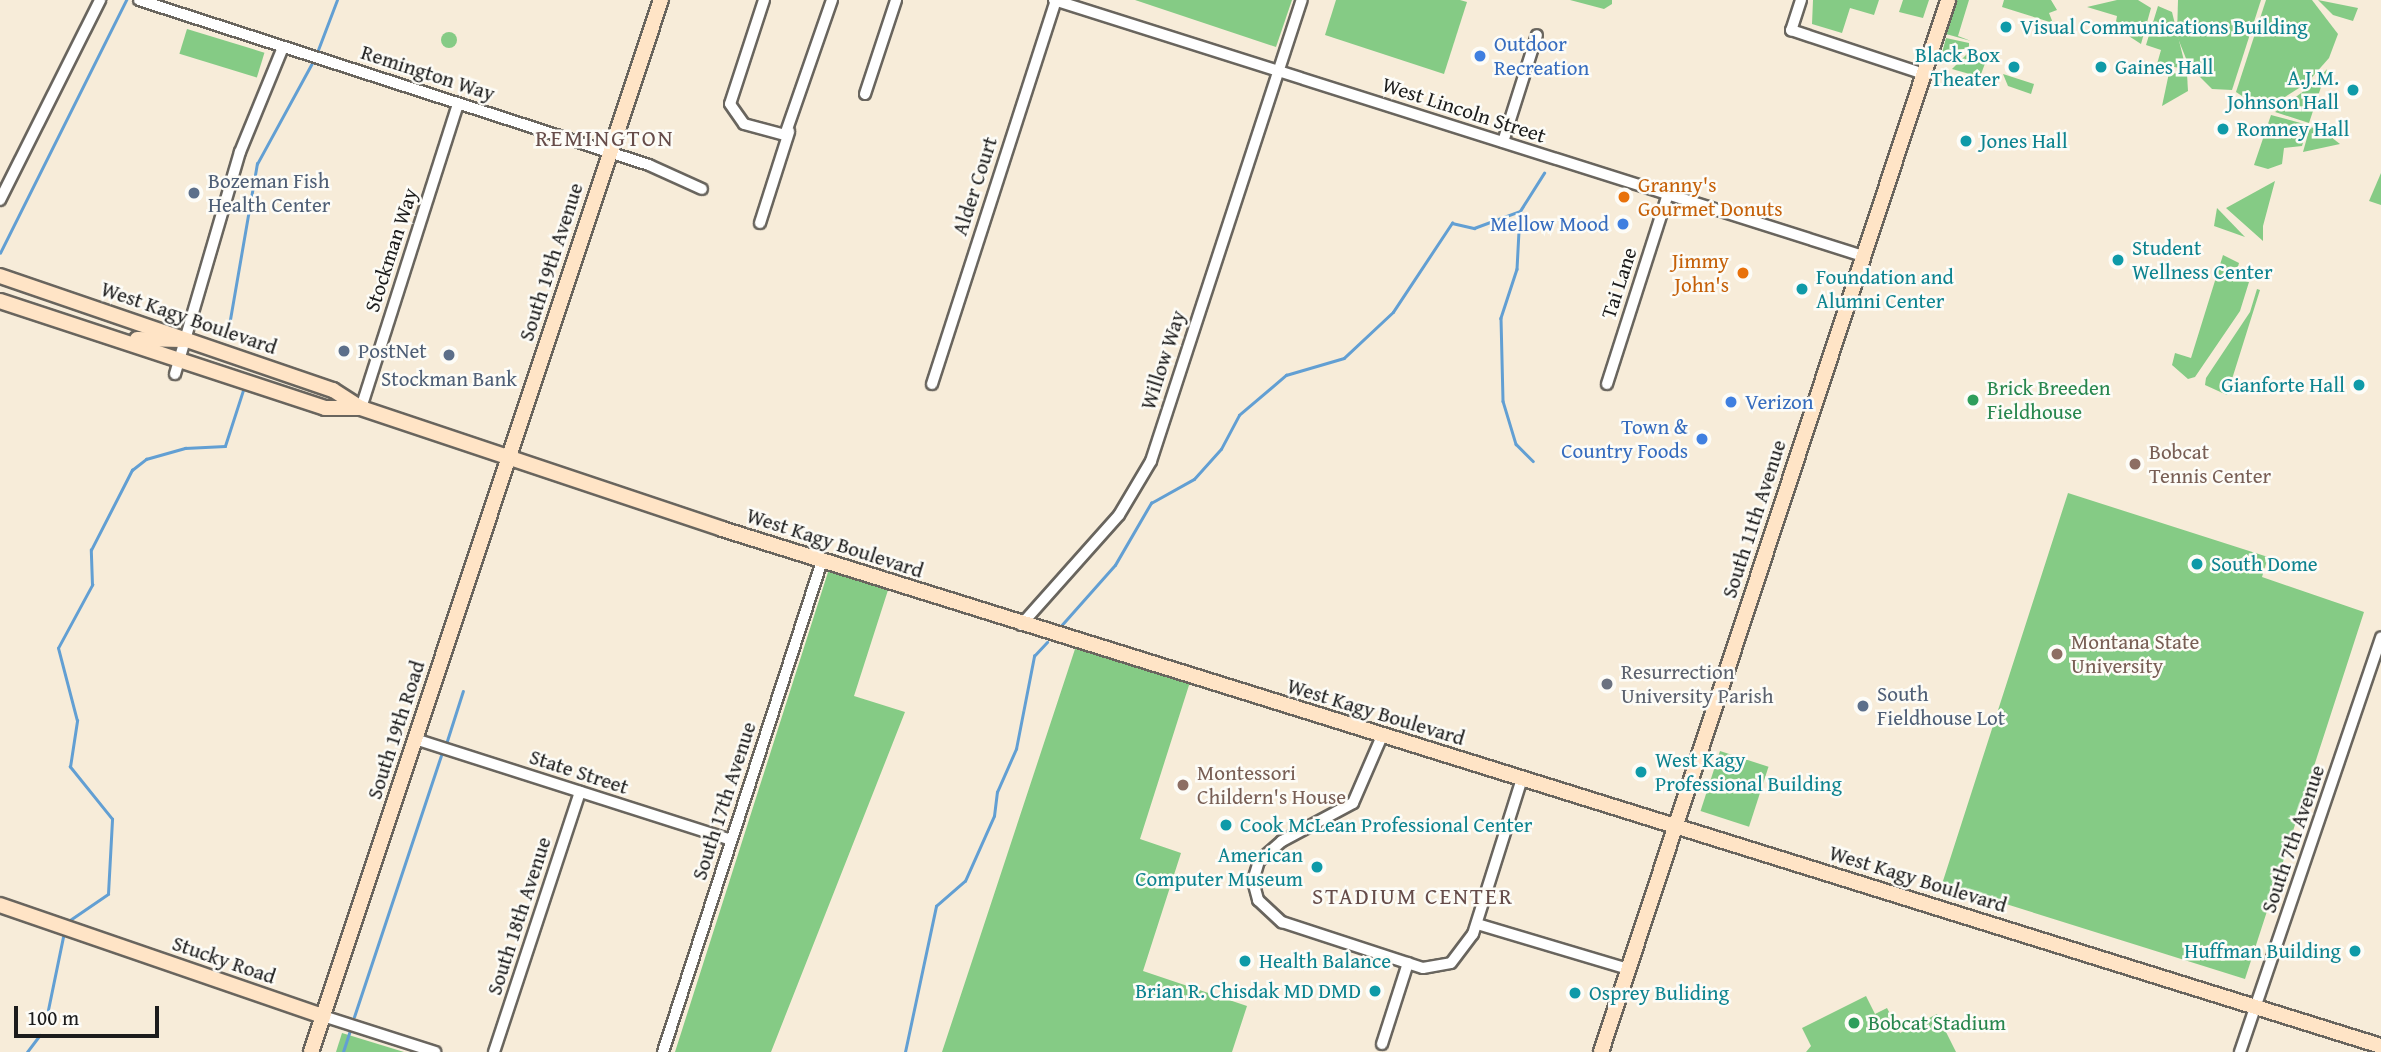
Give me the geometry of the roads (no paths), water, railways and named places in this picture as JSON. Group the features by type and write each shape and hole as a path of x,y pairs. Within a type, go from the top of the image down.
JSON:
{"main road":[{"name":"South 19th Avenue","path":"508,457 660,0"},
{"name":"South 11th Avenue","path":"1601,1052 1948,0"},
{"name":"West Kagy Boulevard","path":"0,276 297,377 361,408 822,561 2381,1046"},
{"path":"0,284 94,308"},
{"name":"West Kagy Boulevard","path":"0,300 178,367 248,383 325,408 361,408"},
{"path":"61,321 143,341 187,340"},
{"path":"178,367 228,358 297,377"},
{"name":"South 19th Road","path":"323,1016 508,457"},
{"name":"Stucky Road","path":"0,905 323,1016"},
{"path":"311,1052 323,1016"}],"street":[{"path":"0,200 100,0"},
{"name":"Remington Way","path":"139,0 610,152 702,189"},
{"path":"764,0 730,104 744,124 789,132"},
{"path":"760,223 832,0"},
{"path":"865,94 896,0"},
{"name":"West Lincoln Street","path":"1055,0 1863,256"},
{"name":"Alder Court","path":"932,384 1055,0"},
{"name":"Willow Way","path":"1021,625 1119,515 1142,480 1301,0"},
{"path":"1801,0 1791,30 1924,74"},
{"path":"1503,142 1537,35"},
{"path":"178,367 240,152 284,47"},
{"name":"Stockman Way","path":"361,408 458,104"},
{"name":"Tai Lane","path":"1607,384 1668,194"},
{"name":"South 17th Avenue","path":"663,1052 822,561"},
{"name":"South 7th Avenue","path":"2240,1052 2381,637"},
{"path":"1382,736 1361,795 1273,846 1253,881 1263,909 1282,922 1430,969 1451,963 1477,923 1522,779"},
{"name":"State Street","path":"415,739 731,840"},
{"name":"South 18th Avenue","path":"494,1052 580,792"},
{"path":"1477,923 1628,969"},
{"path":"1382,1044 1408,963"},
{"name":"Stucky Road","path":"323,1016 435,1052"}],"waterway":[{"path":"0,253 126,0"},
{"path":"318,50 337,0"},
{"path":"227,337 257,164 312,63"},
{"path":"1059,628 1115,565 1151,503 1194,479 1221,449 1239,415 1286,375 1344,358 1393,312 1452,223 1474,228 1520,211 1544,173"},
{"path":"1520,212 1517,269 1501,318 1503,401 1516,444 1533,461"},
{"path":"70,920 108,894 112,819 70,767 77,721 58,648 92,585 91,550 132,470 146,459 185,448 225,446 244,387"},
{"path":"905,1052 936,906 965,881 994,816 997,792 1016,749 1034,656 1047,642"},
{"path":"447,741 463,691"},
{"path":"354,1017 441,756"},
{"path":"48,1010 63,937"},
{"path":"343,1052 349,1033"},
{"path":"27,1052 40,1035"}],"place":[{"name":"Visual Communications Building","path":"2006,27"},
{"name":"Outdoor Recreation","path":"1480,56"},
{"name":"Black Box Theater","path":"2014,67"},
{"name":"Gaines Hall","path":"2101,67"},
{"name":"A.J.M. Johnson Hall","path":"2353,90"},
{"name":"Romney Hall","path":"2223,129"},
{"name":"Jones Hall","path":"1966,141"},
{"name":"Bozeman Fish Health Center","path":"194,193"},
{"name":"Granny's Gourmet Donuts","path":"1624,197"},
{"name":"Mellow Mood","path":"1623,224"},
{"name":"Student Wellness Center","path":"2118,260"},
{"name":"Jimmy John's","path":"1743,273"},
{"name":"Foundation and Alumni Center","path":"1802,289"},
{"name":"PostNet","path":"344,351"},
{"name":"Stockman Bank","path":"449,355"},
{"name":"Gianforte Hall","path":"2359,385"},
{"name":"Brick Breeden Fieldhouse","path":"1973,400"},
{"name":"Verizon","path":"1731,402"},
{"name":"Town & Country Foods","path":"1702,439"},
{"name":"Bobcat Tennis Center","path":"2135,464"},
{"name":"South Dome","path":"2197,564"},
{"name":"Montana State University","path":"2057,654"},
{"name":"Resurrection University Parish","path":"1607,684"},
{"name":"South Fieldhouse Lot","path":"1863,706"},
{"name":"West Kagy Professional Building","path":"1641,772"},
{"name":"Montessori Childern's House","path":"1183,785"},
{"name":"Cook McLean Professional Center","path":"1226,825"},
{"name":"American Computer Museum","path":"1317,867"},
{"name":"Huffman Building","path":"2355,951"},
{"name":"Health Balance","path":"1245,961"},
{"name":"Brian R. Chisdak MD DMD","path":"1375,991"},
{"name":"Osprey Buliding","path":"1575,993"},
{"name":"Bobcat Stadium","path":"1854,1023"}],"district":[{"name":"REMINGTON","path":"605,138"},
{"name":"STADIUM CENTER","path":"1413,896"}]}
